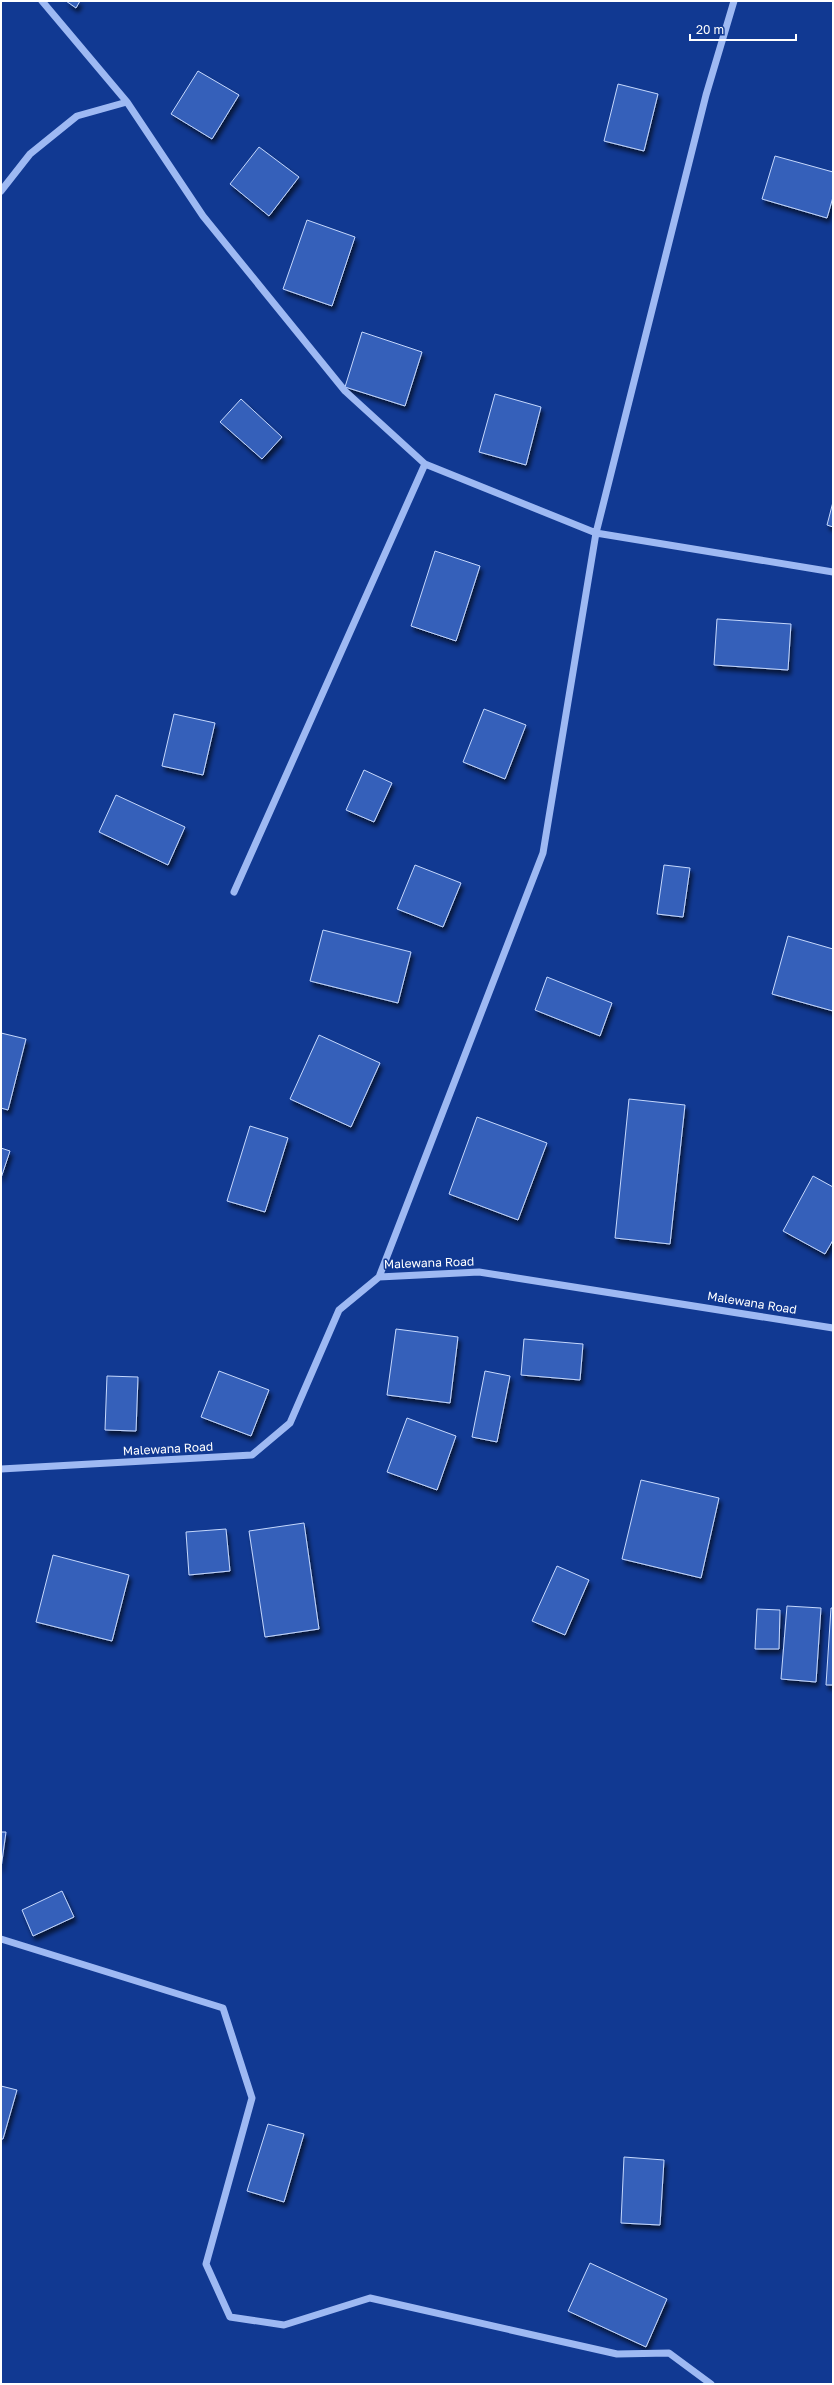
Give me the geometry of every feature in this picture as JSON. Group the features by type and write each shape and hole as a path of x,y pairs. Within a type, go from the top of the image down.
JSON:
{"street":[{"path":"42,1 128,102 203,216 345,391 425,464 596,534 833,572"},
{"path":"379,1276 543,853 596,534 706,95 734,1"},
{"path":"1,191 30,154 77,116 128,102"},
{"path":"234,892 425,464"},
{"name":"Malewana Road","path":"1,1469 252,1455 290,1423 338,1310 379,1276 479,1272 833,1328"},
{"path":"1,1939 223,2008 252,2098 206,2264 230,2317 284,2325 370,2298 617,2354 669,2353 711,2384"}],"building":[{"path":"66,1 80,1 76,8"},
{"path":"198,71 239,95 212,139 171,114"},
{"path":"618,84 658,94 644,151 604,141"},
{"path":"259,147 299,177 269,216 230,184"},
{"path":"775,156 833,172 833,197 827,218 762,199"},
{"path":"307,220 355,237 332,306 283,289"},
{"path":"362,332 422,352 405,406 345,387"},
{"path":"495,394 541,407 526,465 479,452"},
{"path":"241,399 282,437 262,459 220,422"},
{"path":"833,502 833,527 827,525"},
{"path":"435,551 480,566 456,641 411,626"},
{"path":"717,619 791,624 788,670 714,665"},
{"path":"484,709 526,725 505,779 463,762"},
{"path":"174,714 215,723 203,775 162,766"},
{"path":"364,770 392,783 374,822 346,810"},
{"path":"116,795 185,827 168,865 99,832"},
{"path":"415,865 461,883 443,927 397,909"},
{"path":"664,865 690,868 683,917 657,914"},
{"path":"323,930 411,952 398,1003 310,981"},
{"path":"788,936 833,949 833,1011 772,994"},
{"path":"547,977 612,1003 600,1036 535,1010"},
{"path":"1,1033 26,1039 8,1110 1,1108"},
{"path":"319,1035 380,1063 351,1127 290,1099"},
{"path":"629,1099 685,1105 670,1244 615,1238"},
{"path":"477,1117 547,1143 518,1220 449,1194"},
{"path":"250,1126 288,1138 265,1212 227,1201"},
{"path":"1,1148 10,1151 1,1178"},
{"path":"813,1176 833,1187 833,1240 825,1254 783,1231"},
{"path":"396,1329 458,1337 450,1403 387,1395"},
{"path":"524,1339 583,1344 580,1380 521,1375"},
{"path":"219,1371 269,1390 251,1436 201,1417"},
{"path":"485,1371 510,1376 497,1442 472,1437"},
{"path":"107,1376 138,1377 136,1431 105,1430"},
{"path":"407,1418 456,1436 437,1490 387,1472"},
{"path":"641,1480 719,1498 701,1578 622,1559"},
{"path":"304,1523 319,1629 265,1637 249,1531"},
{"path":"226,1529 230,1571 189,1575 186,1532"},
{"path":"53,1555 129,1575 112,1641 36,1622"},
{"path":"557,1566 589,1580 565,1635 532,1621"},
{"path":"787,1606 821,1608 816,1682 781,1679"},
{"path":"831,1608 833,1608 833,1685 826,1685"},
{"path":"757,1609 780,1610 779,1649 755,1649"},
{"path":"1,1832 6,1832 1,1868"},
{"path":"62,1891 74,1917 33,1936 22,1910"},
{"path":"1,2086 17,2090 3,2139 1,2139"},
{"path":"268,2124 304,2134 284,2202 247,2191"},
{"path":"624,2157 664,2160 660,2225 621,2223"},
{"path":"590,2263 667,2299 646,2347 568,2311"}]}
